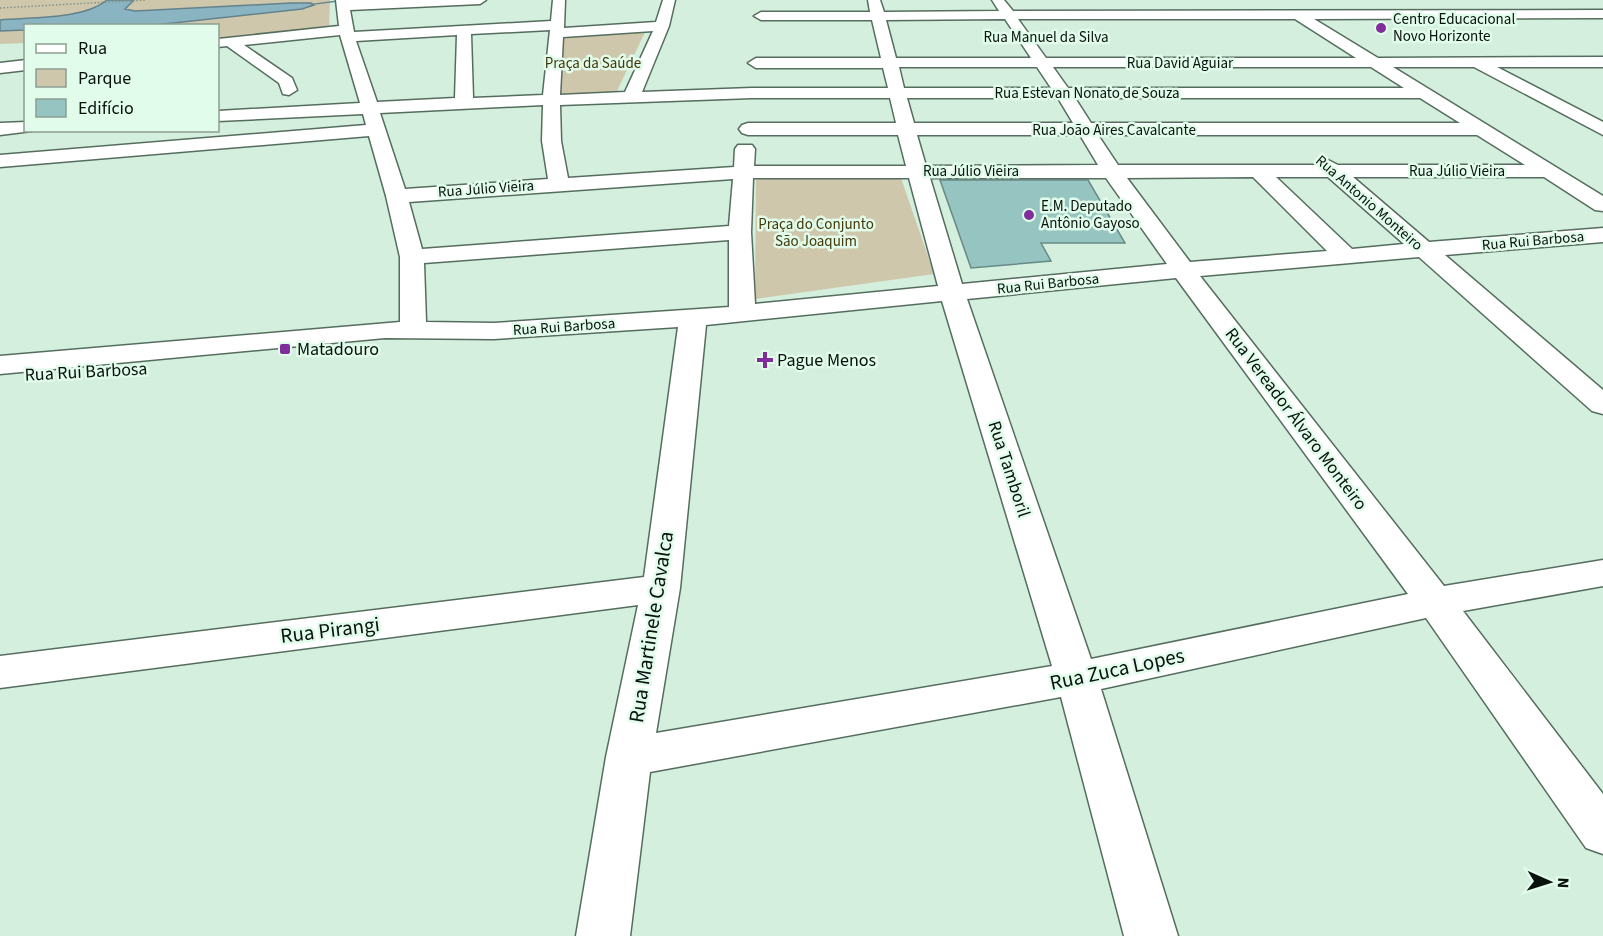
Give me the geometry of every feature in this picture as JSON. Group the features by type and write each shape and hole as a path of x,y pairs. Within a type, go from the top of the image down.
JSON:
{"street":[{"path":"413,330 412,257 397,196 347,33 342,3 480,0"},
{"path":"559,0 552,100 554,160 559,184"},
{"path":"631,97 662,26 669,0"},
{"name":"Rua Antonio Monteiro","path":"1137,0 1423,251 1603,405"},
{"path":"1273,0 1603,206"},
{"path":"1358,0 1418,31"},
{"path":"1439,0 1503,29"},
{"path":"1523,0 1594,29"},
{"path":"742,312 740,232 743,171 762,8 875,8 1021,32 1156,16 1603,14"},
{"name":"Rua Tamboril","path":"875,8 952,293 1077,678 1151,936"},
{"path":"224,43 347,33 662,26"},
{"path":"464,30 464,103"},
{"name":"Rua David Aguiar","path":"758,48 889,63 1021,32 1209,63 1603,62"},
{"name":"Rua Vereador Álvaro Monteiro","path":"1021,32 1063,93 1110,171 1435,602 1603,832"},
{"path":"1309,37 1332,37"},
{"path":"224,43 286,81 289,90"},
{"path":"1447,46 1603,129"},
{"path":"1544,48 1603,75"},
{"path":"0,68 24,65"},
{"name":"Rua Estevan Nonato de Souza","path":"219,116 464,103 752,93 1422,93"},
{"path":"0,129 24,127"},
{"name":"Rua João Aires Cavalcante","path":"748,129 1481,129"},
{"path":"0,160 376,130"},
{"name":"Rua Júlio Vieira","path":"397,196 743,171 1546,171"},
{"path":"1258,171 1347,257"},
{"path":"412,257 740,232"},
{"name":"Rua Rui Barbosa","path":"0,366 385,330 494,331 693,318 1183,270 1603,235"},
{"name":"Rua Martinele Cavalca","path":"603,936 629,757 661,588 693,318"},
{"name":"Rua Rui Barbosa","path":"0,377 358,354 494,331"},
{"name":"Rua Zuca Lopes","path":"629,757 1077,678 1435,602 1603,573"},
{"name":"Rua Pirangi","path":"0,672 661,588"}],"path":[{"path":"0,8 146,0"}],"green space":[{"path":"0,0 330,0 329,29 219,40 219,24 24,24 24,43 0,44"},
{"name":"Praça da Saúde","path":"647,28 616,93 558,95 562,33"},
{"name":"Praça do Conjunto São Joaquim","path":"756,174 900,175 934,274 755,299"}],"water":[{"path":"107,0 134,0 125,9 135,11 291,3 314,5 302,9 164,24 24,24 24,30 0,31 0,20 71,14 97,6"}],"building":[{"name":"E.M. Deputado Antônio Gayoso","path":"940,180 1088,180 1125,243 1041,243 1051,261 971,268"}],"waterway":[{"path":"312,4 350,0"}],"place":[{"name":"Centro Educacional Novo Horizonte","path":"1381,28"},
{"name":"E.M. Deputado Antônio Gayoso","path":"1029,215"},
{"name":"Matadouro","path":"285,349"},
{"name":"Pague Menos","path":"765,360"}]}
